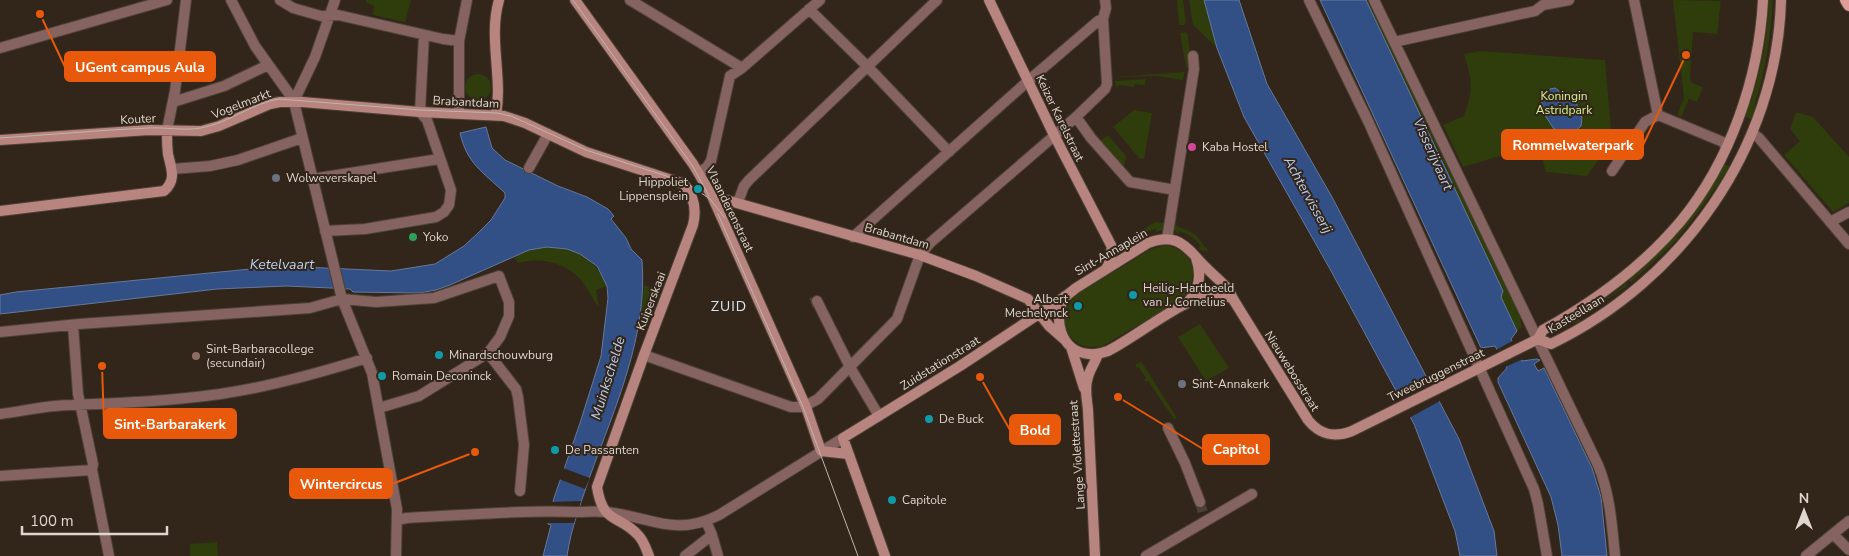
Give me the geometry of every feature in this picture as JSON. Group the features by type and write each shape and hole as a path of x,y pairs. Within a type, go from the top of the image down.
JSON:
{"main road":[{"path":"1846,0 1849,5"}],"street":[{"path":"0,48 167,0"},
{"path":"167,130 173,102 186,0"},
{"path":"231,0 247,32 295,102 302,138 341,294 372,372 397,520 396,556"},
{"path":"280,0 293,8 321,16 338,15 459,41"},
{"path":"295,102 315,57 335,0"},
{"path":"458,113 459,41 467,0"},
{"path":"496,115 498,100 495,35 496,10 499,0"},
{"name":"Vlaanderenstraat","path":"575,0 699,173 712,196 806,406 821,451"},
{"path":"630,0 742,68"},
{"path":"699,173 708,167 711,161 730,76 742,68 820,0"},
{"path":"712,196 738,202 744,186 749,180 937,0"},
{"name":"Keizer Karelstraat","path":"989,0 1054,135 1112,247"},
{"path":"644,355 791,406 806,406 818,399 897,319 920,255 930,243 1076,117 1105,89 1107,84 1103,19 1106,8 1105,0"},
{"path":"1309,0 1368,121 1534,489 1547,556"},
{"path":"1374,0 1604,480 1610,503 1615,556"},
{"path":"1394,42 1535,11 1542,3 1569,0"},
{"path":"1634,0 1658,115"},
{"name":"Kasteellaan","path":"1763,0 1762,20 1755,63 1736,126 1690,209 1667,236 1614,285 1543,330 1538,339 1551,344 1573,333 1618,304 1662,267 1700,223 1742,158 1765,99 1777,45 1781,0"},
{"path":"809,9 868,67 949,152"},
{"path":"853,237 1028,81 1098,21 1103,19"},
{"path":"325,231 365,229 436,218 444,212 451,197 449,181 439,159 427,120 420,112 424,35"},
{"path":"1167,239 1192,85 1194,56"},
{"path":"173,102 224,86 268,65"},
{"name":"Brabantdam","path":"295,102 420,112 496,115 518,120 593,154 684,184 691,194 695,210"},
{"name":"Vogelmarkt","path":"167,130 190,132 210,129 270,104 295,102"},
{"path":"1658,115 1723,142 1731,153 1742,158"},
{"path":"1612,171 1645,122 1658,115"},
{"path":"1076,117 1091,138 1130,182 1175,190"},
{"path":"1736,126 1759,138 1849,244"},
{"name":"Kouter","path":"0,140 167,130 168,156 172,169"},
{"path":"529,168 548,134"},
{"path":"0,212 158,193 164,191 171,183 172,169 210,166 230,162 302,138"},
{"path":"312,179 439,159"},
{"name":"Brabantdam","path":"738,202 920,255 976,276 1028,299 1039,314"},
{"name":"Kuiperskaai","path":"605,512 599,501 597,488 693,225 695,210"},
{"path":"1830,222 1849,212"},
{"name":"Sint-Annaplein","path":"1039,314 1076,288 1148,243 1167,239 1183,244 1229,290 1232,299"},
{"path":"1106,269 1112,247 1133,252"},
{"path":"1186,304 1193,297 1199,284 1200,269 1196,257"},
{"path":"0,332 310,308 341,294 376,302 422,300 434,298 499,276 509,302 509,316 500,337 488,353 419,396 379,408"},
{"path":"1039,314 1068,343 1087,354 1098,354 1121,345 1186,304 1214,294 1222,294 1232,299"},
{"path":"1066,296 1061,304 1058,322 1086,391"},
{"name":"Nieuwebosstraat","path":"1232,299 1308,420 1317,430 1326,434 1344,434"},
{"path":"817,301 850,367 879,416"},
{"name":"Zuidstationstraat","path":"706,522 879,416 1039,314"},
{"path":"1565,317 1573,333"},
{"path":"72,325 78,394 93,464 92,470 109,556"},
{"name":"Tweebruggenstraat","path":"1344,434 1538,339"},
{"path":"488,353 516,389 518,397 524,445 520,491"},
{"name":"Lange Violettestraat","path":"1095,556 1086,391 1087,379 1098,354"},
{"path":"0,414 58,406 203,396 238,391 310,375 367,358"},
{"path":"1168,428 1185,463 1200,502"},
{"path":"843,438 885,556"},
{"path":"821,451 848,454"},
{"path":"0,476 92,470"},
{"path":"1146,556 1252,494"},
{"path":"397,520 549,512 605,512 676,526 706,522 718,556"},
{"path":"605,512 637,534 649,556"},
{"path":"1806,556 1849,521"},
{"path":"1833,534 1849,550"},
{"path":"685,556 712,535"}],"green space":[{"path":"366,0 411,0 405,22 373,15 374,6 366,2"},
{"path":"1177,0 1183,0 1186,22 1184,25 1179,25"},
{"path":"1189,0 1204,0 1217,48 1193,25"},
{"path":"1366,0 1369,0 1522,318 1520,319 1522,327 1517,331 1501,297 1503,291"},
{"path":"1673,0 1721,1 1717,34 1693,32 1690,78 1692,83 1703,87 1697,102 1689,99 1681,117 1677,115 1684,98"},
{"path":"1769,0 1773,0 1769,39 1765,65 1755,103 1756,106 1751,119 1743,116 1748,103 1751,102 1761,64 1766,39"},
{"path":"1186,32 1188,35 1191,65 1186,68 1180,33"},
{"name":"Koningin Astridpark","path":"1480,51 1605,60 1612,141 1608,146 1620,154 1616,158 1605,151 1587,176 1546,172 1536,137 1528,141 1527,148 1463,167 1443,125 1464,116 1471,85 1464,54"},
{"path":"1185,72 1183,80 1157,76 1114,77"},
{"path":"478,74 487,78 491,87 487,96 478,100 469,96 465,87 469,78"},
{"path":"1146,79 1145,85 1135,84 1134,87 1120,85 1116,88 1115,81"},
{"path":"1134,110 1152,113 1144,159 1140,159 1113,127"},
{"path":"1796,112 1813,117 1849,157 1849,203 1833,212 1784,155 1800,141 1790,129"},
{"path":"1108,135 1126,156 1124,168 1100,141"},
{"path":"1723,163 1730,167 1700,210 1671,246 1631,282 1629,280 1666,246 1688,220 1717,179 1717,173"},
{"path":"1155,222 1165,223 1163,230 1149,231 1132,241 1133,244 1130,245 1127,239"},
{"path":"1174,224 1196,235 1209,252 1198,249 1201,246 1192,237 1180,231 1178,234 1173,228"},
{"path":"1167,245 1177,248 1184,253 1190,260 1192,267 1192,283 1182,299 1103,346 1090,347 1072,339 1067,331 1065,322 1066,312 1071,302 1079,293 1151,249"},
{"path":"547,247 568,249 591,262 607,286 596,290 599,307 578,277 563,266 536,260 518,263 514,257 529,250"},
{"path":"1626,283 1627,286 1579,318 1580,321 1573,324 1569,317 1592,308"},
{"path":"644,285 657,290 644,324 640,323"},
{"path":"1200,324 1229,368 1206,381 1178,337"},
{"path":"1141,361 1177,418 1174,419 1148,381 1144,380 1146,378 1135,365"},
{"path":"217,542 218,556 190,556 190,544"}],"water":[{"name":"Achtervisserij","path":"1204,0 1239,0 1267,84 1332,197 1459,439 1494,531 1497,556 1460,556 1455,531 1414,424 1330,269 1244,117 1217,48"},
{"name":"Visserijvaart","path":"1320,0 1366,0 1503,291 1501,297 1517,331 1511,339 1522,361 1540,360 1534,364 1538,371 1544,368 1592,468 1601,497 1607,556 1562,556 1558,525 1551,497 1498,382 1498,378 1507,368 1495,346 1481,348"},
{"path":"1555,88 1560,94 1556,99 1557,102 1572,100 1581,111 1581,126 1572,134 1554,129 1546,117 1541,100 1550,89"},
{"name":"Muinkschelde","path":"486,127 492,148 505,160 558,186 587,197 608,209 614,216 611,219 626,238 631,249 642,260 643,288 635,344 628,371 577,516 567,556 543,556 551,525 548,524 554,498 601,356 608,298 607,286 597,266 580,254 567,249 547,247 529,250 450,285 419,293 353,292 350,289 286,286 217,289 0,314 0,295 16,292 281,266 391,271 435,264 464,246 478,233 491,220 505,198 505,193 472,160 463,144 460,133"}],"pier":[{"path":"1514,340 1523,359 1505,367 1496,350"},
{"path":"1429,380 1440,401 1409,418 1398,397"},
{"path":"563,468 590,478 585,489 559,479"},
{"path":"581,501 574,523 546,523 552,502"}],"tunnel":[{"path":"811,303 817,301 816,294"},
{"path":"1200,502 1205,521"}],"tram line":[{"path":"573,0 692,165 709,196"},
{"path":"0,138 130,129 201,128 221,122 269,101 279,99 420,110 497,113 511,116 586,150 685,182 710,199 725,218"},
{"path":"718,214 803,407 858,556"}],"place":[{"name":"UGent campus Aula","path":"40,14"},
{"name":"Rommelwaterpark","path":"1686,55"},
{"name":"Kaba Hostel","path":"1192,147"},
{"name":"Wolweverskapel","path":"276,178"},
{"name":"Hippoliet Lippensplein","path":"698,189"},
{"name":"Yoko","path":"413,237"},
{"name":"Heilig-Hartbeeld van J. Cornelius","path":"1133,295"},
{"name":"Albert Mechelynck","path":"1078,306"},
{"name":"Minardschouwburg","path":"439,355"},
{"name":"Sint-Barbaracollege (secundair)","path":"196,356"},
{"name":"Sint-Barbarakerk","path":"102,366"},
{"name":"Romain Deconinck","path":"382,376"},
{"name":"Bold","path":"980,377"},
{"name":"Sint-Annakerk","path":"1182,384"},
{"name":"Capitol","path":"1118,397"},
{"name":"De Buck","path":"929,419"},
{"name":"De Passanten","path":"555,450"},
{"name":"Wintercircus","path":"475,452"},
{"name":"Capitole","path":"892,500"}],"district":[{"name":"ZUID","path":"729,306"}],"water label":[{"name":"Ketelvaart","path":"282,264"}]}
